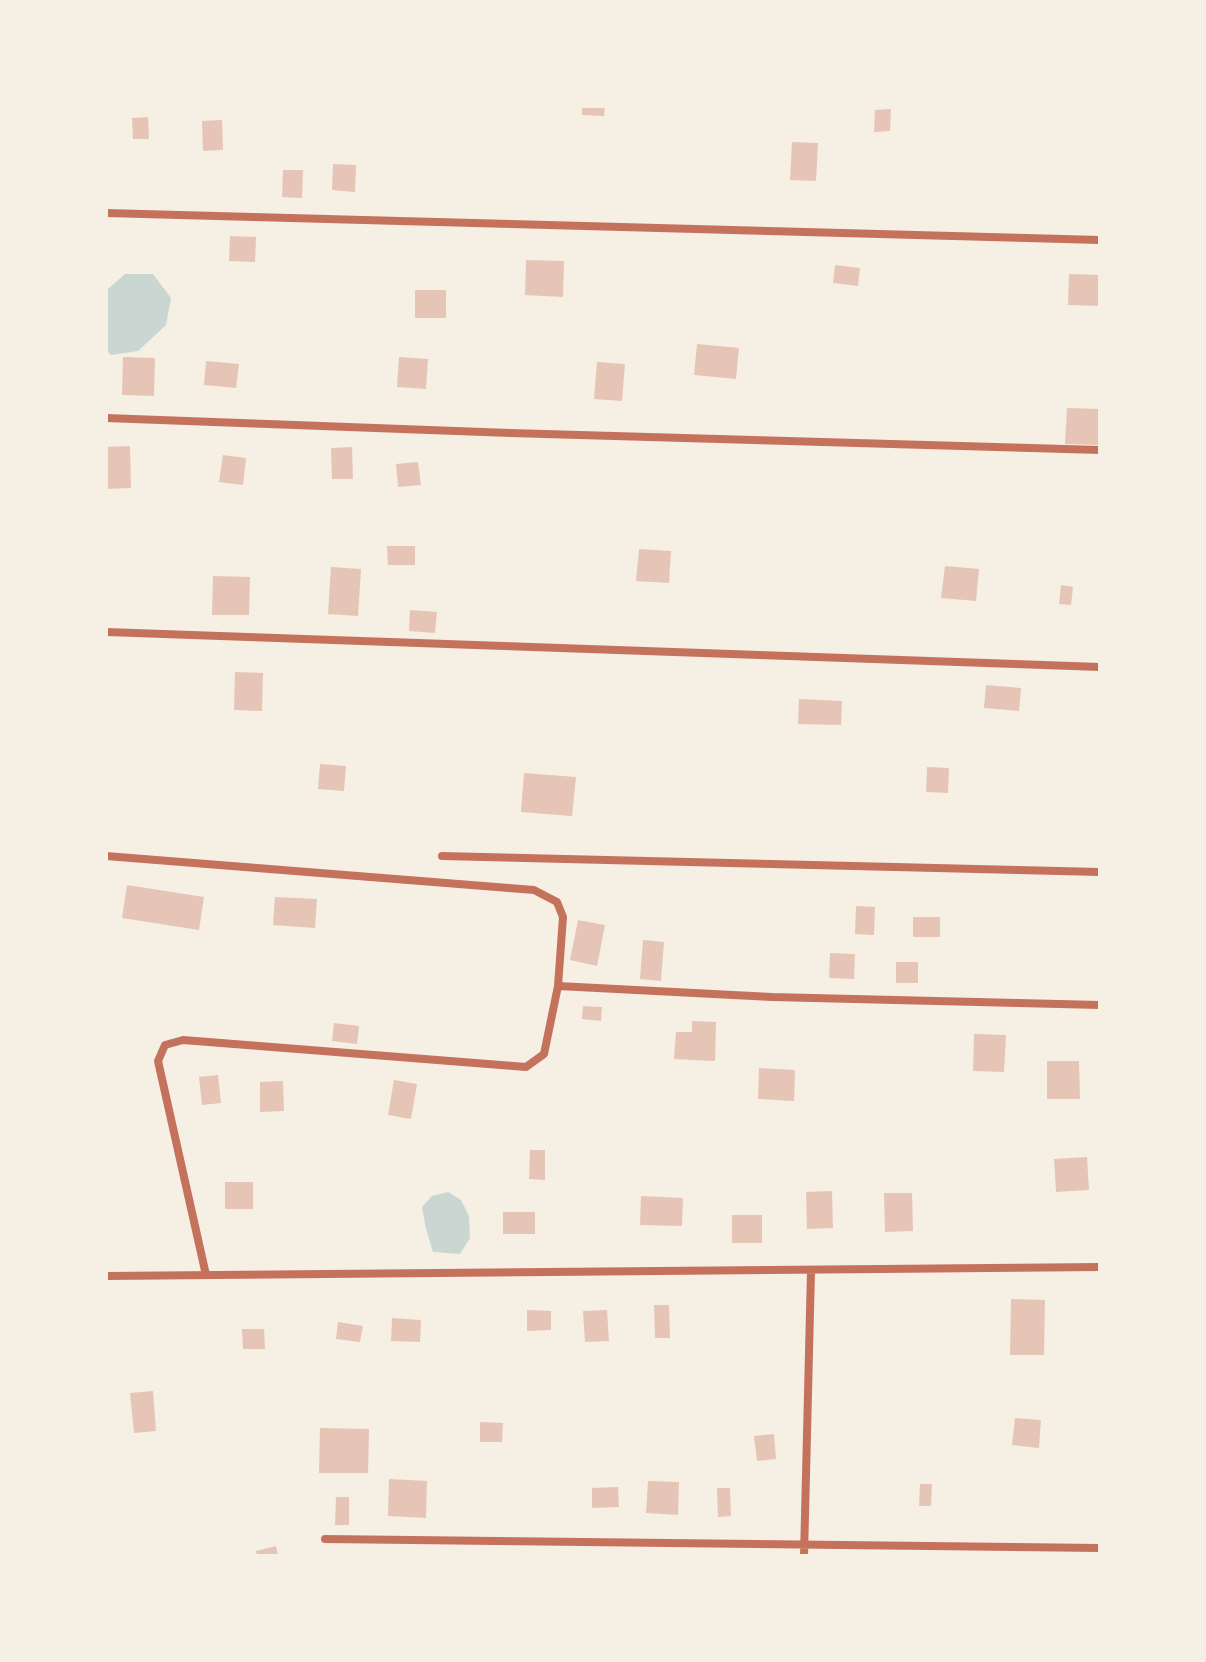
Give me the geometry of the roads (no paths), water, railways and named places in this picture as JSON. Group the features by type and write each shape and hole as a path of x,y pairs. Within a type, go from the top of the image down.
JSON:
{"street":[{"path":"106,213 1100,240"},
{"path":"106,418 1100,450"},
{"path":"106,632 1100,667"},
{"path":"106,856 534,890 557,902 563,917 558,986 544,1054 526,1067 183,1040 165,1045 158,1061 206,1275"},
{"path":"442,856 1100,872"},
{"path":"558,986 772,997 1100,1005"},
{"path":"106,1276 1100,1267"},
{"path":"804,1556 811,1271"},
{"path":"325,1539 1100,1548"}]}
